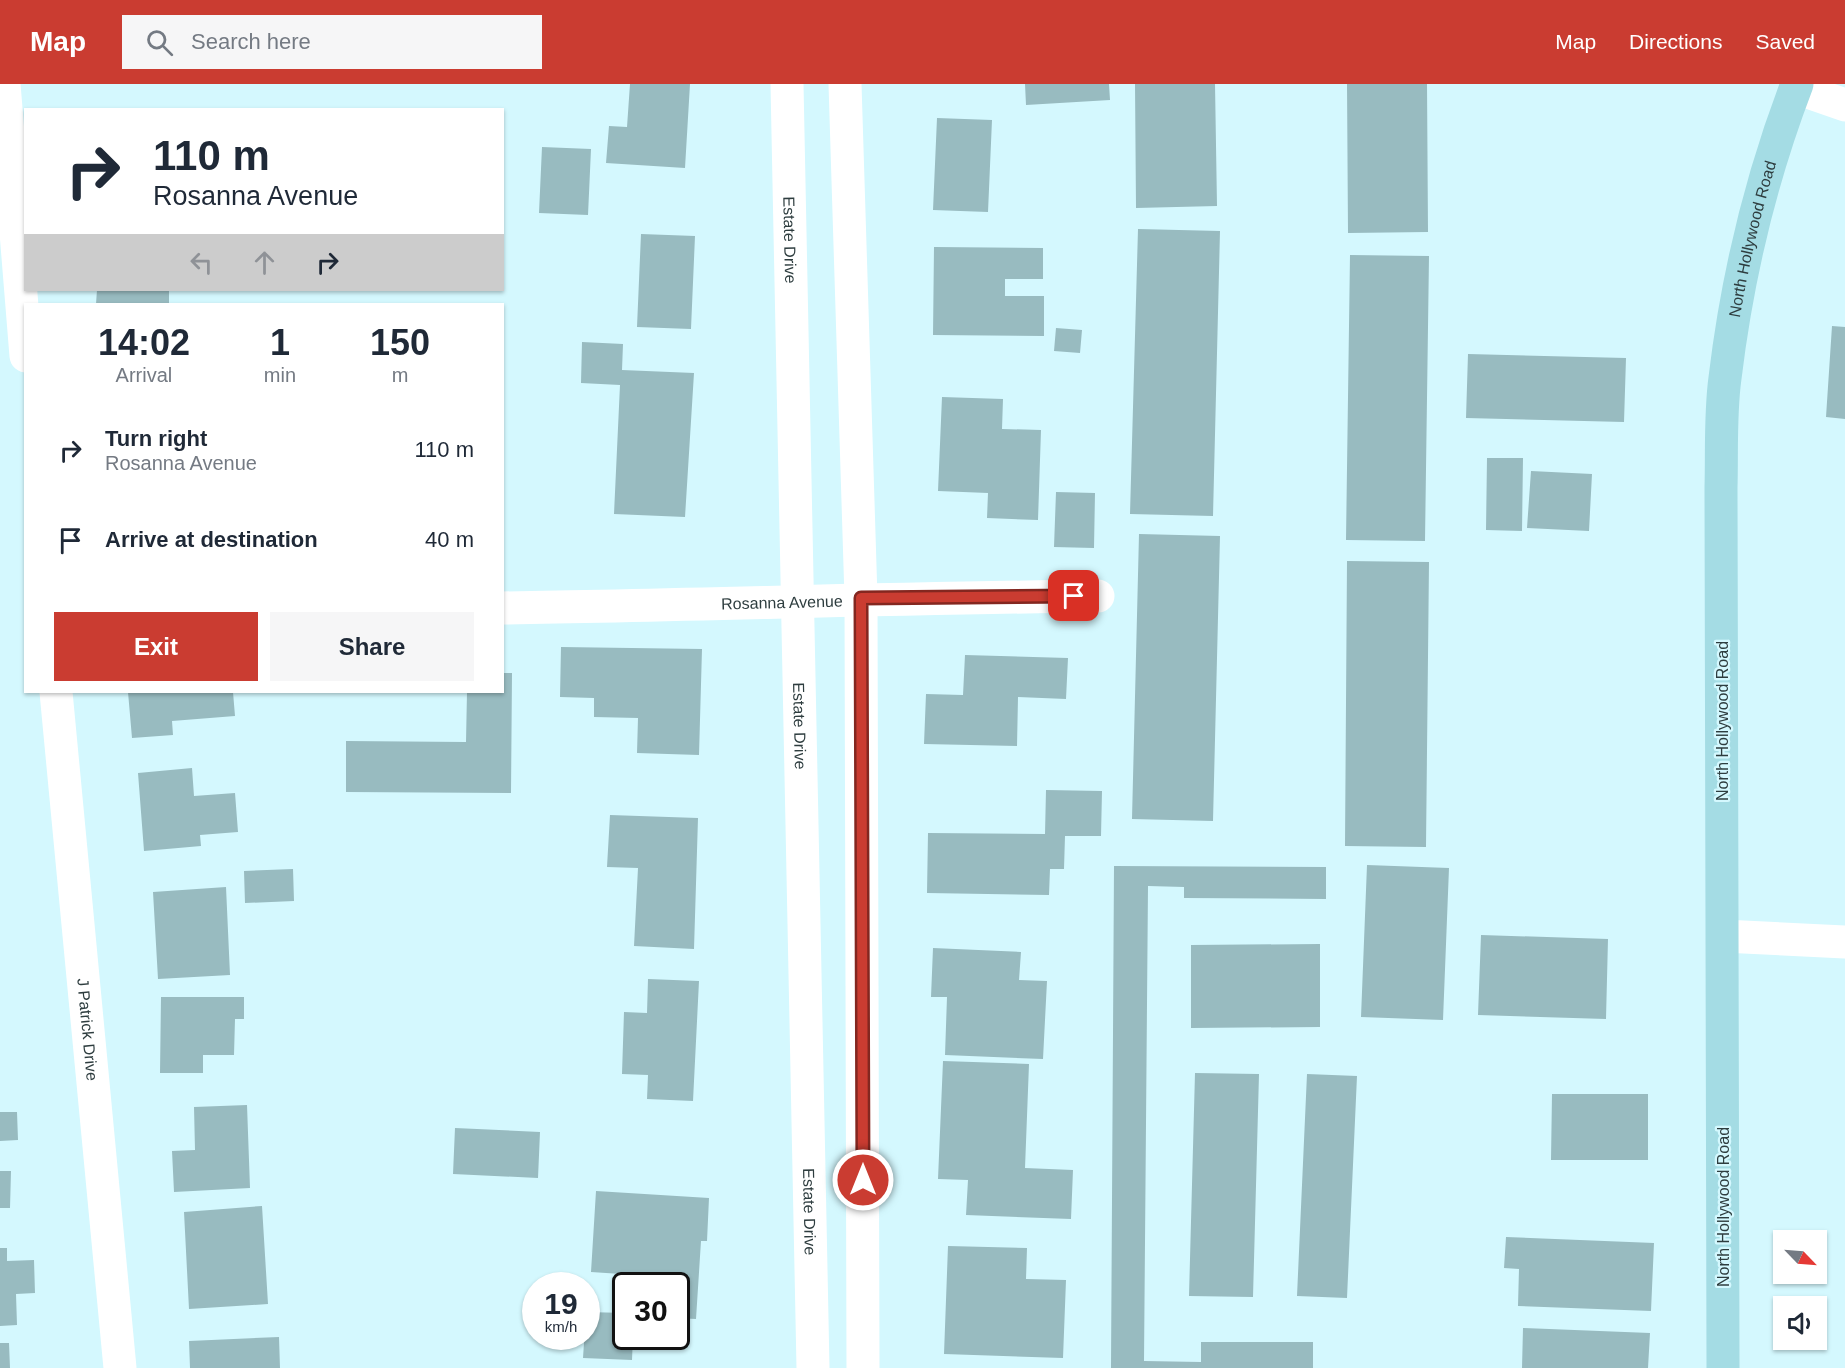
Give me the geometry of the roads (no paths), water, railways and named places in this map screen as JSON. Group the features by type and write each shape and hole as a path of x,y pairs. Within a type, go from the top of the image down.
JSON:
{"main road":[{"name":"North Hollywood Road","path":"1724,1368 1721,488 1724,380 1744,262 1773,156 1797,86"}],"street":[{"path":"4,84 24,331"},
{"name":"Estate Drive","path":"787,84 813,1368"},
{"path":"845,84 861,598 863,1368"},
{"path":"1797,86 1845,105"},
{"name":"Rosanna Avenue","path":"504,608 798,603 861,598 1098,596"},
{"name":"J Patrick Drive","path":"56,693 120,1368"},
{"path":"1723,936 1845,942"}]}
